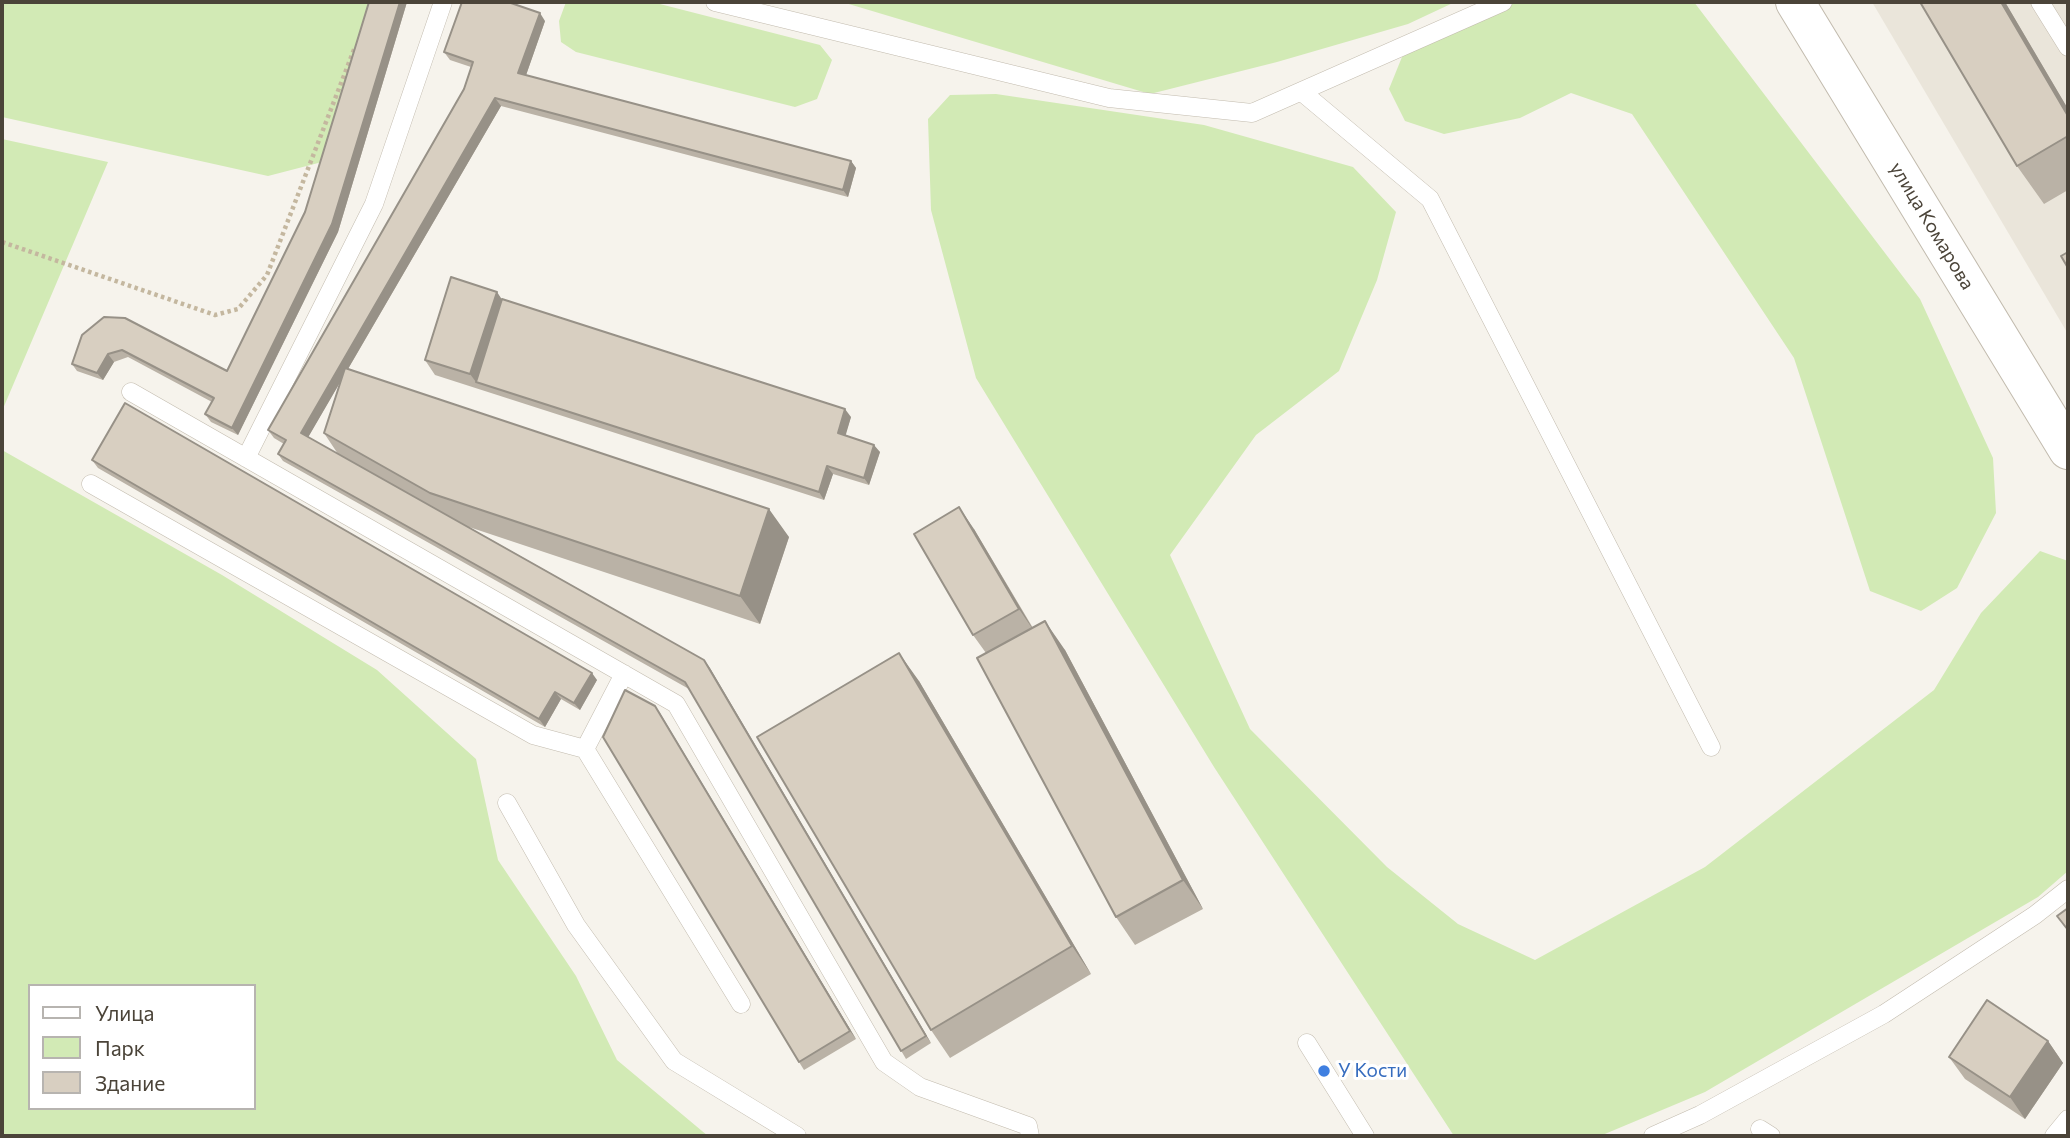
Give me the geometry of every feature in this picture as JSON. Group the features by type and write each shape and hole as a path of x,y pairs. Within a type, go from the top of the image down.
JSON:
{"street":[{"name":"улица Комарова","path":"1795,2 2068,450"}],"lane":[{"path":"246,458 374,204 443,2"},
{"path":"715,2 1109,98 1252,113 1503,2"},
{"path":"2040,2 2068,47"},
{"path":"1301,92 1430,199 1711,747"},
{"path":"131,392 676,704 884,1062 920,1087 1028,1126 1030,1136"},
{"path":"91,484 533,735 585,749 741,1004"},
{"path":"585,749 624,674"},
{"path":"507,803 576,925 674,1061 797,1136"},
{"path":"1653,1136 1700,1115 1884,1014 2035,915 2068,889"},
{"path":"1307,1043 1365,1136"},
{"path":"2054,1136 2068,1119"}],"path":[{"path":"2,242 215,315 238,309 267,275 358,41"}],"shaded area":[{"path":"1872,2 2068,2 2068,334"}],"green space":[{"path":"2,2 376,2 322,162 268,176 2,117"},
{"path":"566,2 652,2 820,45 832,60 817,99 795,107 576,52 561,42 559,21"},
{"path":"842,2 1455,2 1408,24 1277,62 1150,94"},
{"path":"1505,2 1694,2 1920,299 1993,458 1996,513 1957,588 1921,611 1870,591 1794,358 1632,114 1571,93 1520,118 1444,134 1405,121 1389,89 1402,57 1486,7"},
{"path":"996,94 1204,125 1353,167 1396,212 1377,280 1339,371 1256,435 1170,555 1250,729 1387,867 1458,924 1535,960 1705,867 1934,690 1981,613 2040,551 2068,561 2068,871 2038,897 1705,1092 1600,1136 1454,1136 1214,767 976,378 931,210 928,119 950,95"},
{"path":"2,139 108,162 2,411"},
{"path":"2,450 222,575 377,670 476,759 498,860 576,976 617,1060 708,1136 2,1136"}],"building":[{"path":"369,2 400,2 332,224 232,428 205,414 214,398 122,350 108,354 97,373 72,364 82,335 104,317 125,318 227,371 305,212"},
{"path":"462,2 508,2 540,13 518,73 851,161 843,190 495,98 301,433 704,660 926,1036 901,1051 685,682 278,454 286,440 268,430 464,89 473,62 444,52"},
{"path":"1920,2 2001,2 2068,116 2068,136 2017,166"},
{"path":"2068,252 2068,268 2061,256"},
{"path":"451,277 497,292 470,374 425,360"},
{"path":"502,299 845,409 838,433 874,445 864,478 827,466 819,492 476,382"},
{"path":"345,368 769,509 740,596 430,493 324,433"},
{"path":"125,403 592,673 574,703 555,692 539,719 92,460"},
{"path":"959,507 1019,609 973,635 914,534"},
{"path":"1045,621 1183,880 1116,917 977,658"},
{"path":"899,653 1072,946 931,1030 757,737"},
{"path":"625,690 655,706 850,1031 799,1062 603,737"},
{"path":"2068,908 2068,930 2057,916"},
{"path":"1987,1000 2048,1041 2010,1097 1949,1057"}],"place":[{"name":"У Кости","path":"1324,1071"}]}
